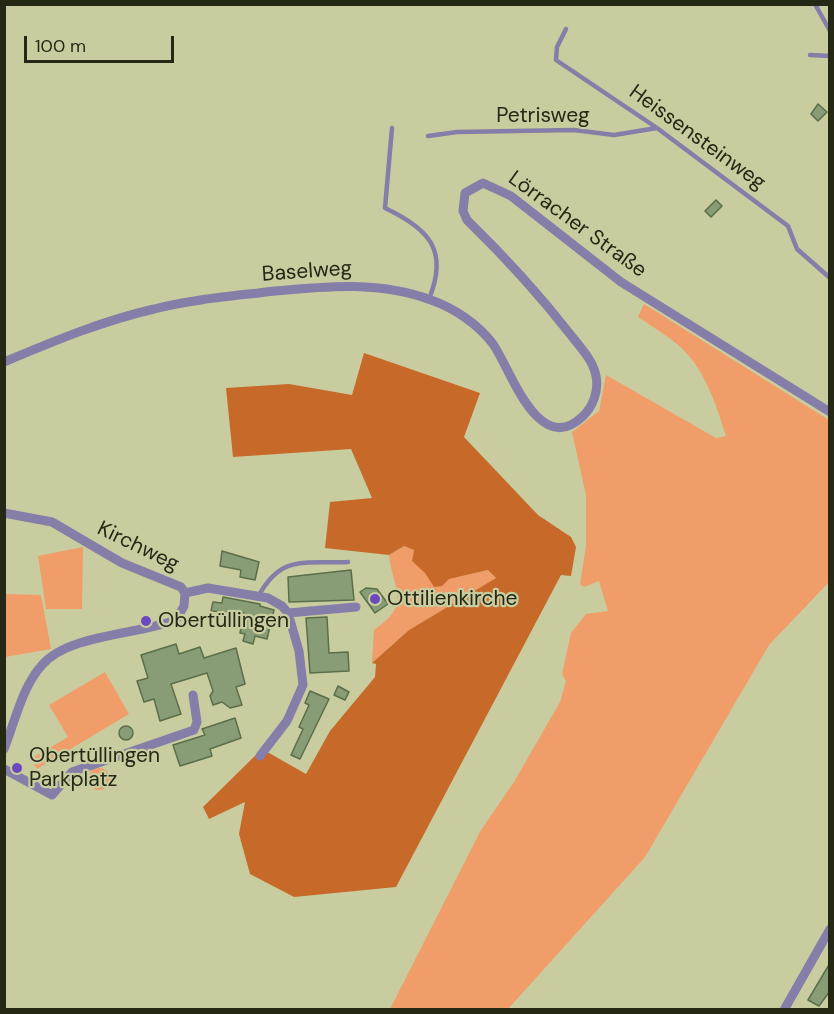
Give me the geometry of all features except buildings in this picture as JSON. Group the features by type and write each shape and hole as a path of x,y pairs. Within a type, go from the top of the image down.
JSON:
{"street":[{"name":"Lörracher Straße","path":"561,426 570,424 588,411 596,390 596,377 591,361 532,287 466,220 462,202 465,193 478,184 494,186 511,196 621,282 830,412"},
{"name":"Baselweg","path":"4,362 110,321 200,300 333,286 396,289 429,299 459,313 485,335 499,353 527,405 548,425 561,426"},
{"name":"Kirchweg","path":"4,513 52,522 122,563 181,587 185,593 208,588 258,597 275,602 288,613"},
{"path":"4,749 28,688 48,659 74,645 176,620 184,606 185,593"},
{"path":"260,756 287,721 303,685 299,651 288,613 356,607"},
{"path":"4,769 52,795 72,772 194,729 197,722 197,709 193,695"},
{"path":"784,1010 830,929"}],"lane":[{"path":"815,4 830,31"},
{"name":"Heissensteinweg","path":"566,29 557,46 556,60 657,128 788,226 797,249 830,278"},
{"path":"810,55 830,56"},
{"path":"392,128 385,208 412,223 425,234 435,249 438,277 429,299"},
{"name":"Petrisweg","path":"428,136 457,132 574,130 614,135 657,128"},
{"path":"258,597 268,578 284,567 348,562"}],"shaded area":[{"path":"644,304 829,420 829,582 769,645 645,857 508,1009 390,1009 481,830 514,782 560,702 566,681 562,674 571,633 586,614 608,611 599,581 584,587 580,584 586,546 586,495 572,432 599,411 606,375 716,438 726,436 702,374 677,344 638,317"},
{"path":"364,353 480,393 464,437 538,515 571,537 576,547 571,576 561,575 396,887 294,897 250,874 239,834 245,802 209,819 203,807 262,749 306,774 330,731 375,677 376,664 372,663 409,630 496,578 488,570 449,579 442,586 434,587 425,573 412,561 414,550 404,546 389,555 325,548 330,502 372,498 351,449 233,457 226,388 289,384 352,395"},
{"path":"404,546 414,550 412,561 442,586 448,579 488,570 496,578 409,630 372,663 374,630 386,621 397,604 398,596 389,555"},
{"path":"83,547 82,609 46,609 38,556"},
{"path":"5,594 41,595 51,649 5,657"},
{"path":"105,672 129,714 37,769 31,759 68,737 49,705"},
{"path":"99,768 107,771 110,779 107,787 99,790 91,787 88,779 91,771"}],"place":[{"name":"Ottilienkirche","path":"375,599"},
{"name":"Obertüllingen","path":"146,621"},
{"name":"Obertüllingen Parkplatz","path":"17,768"}]}
